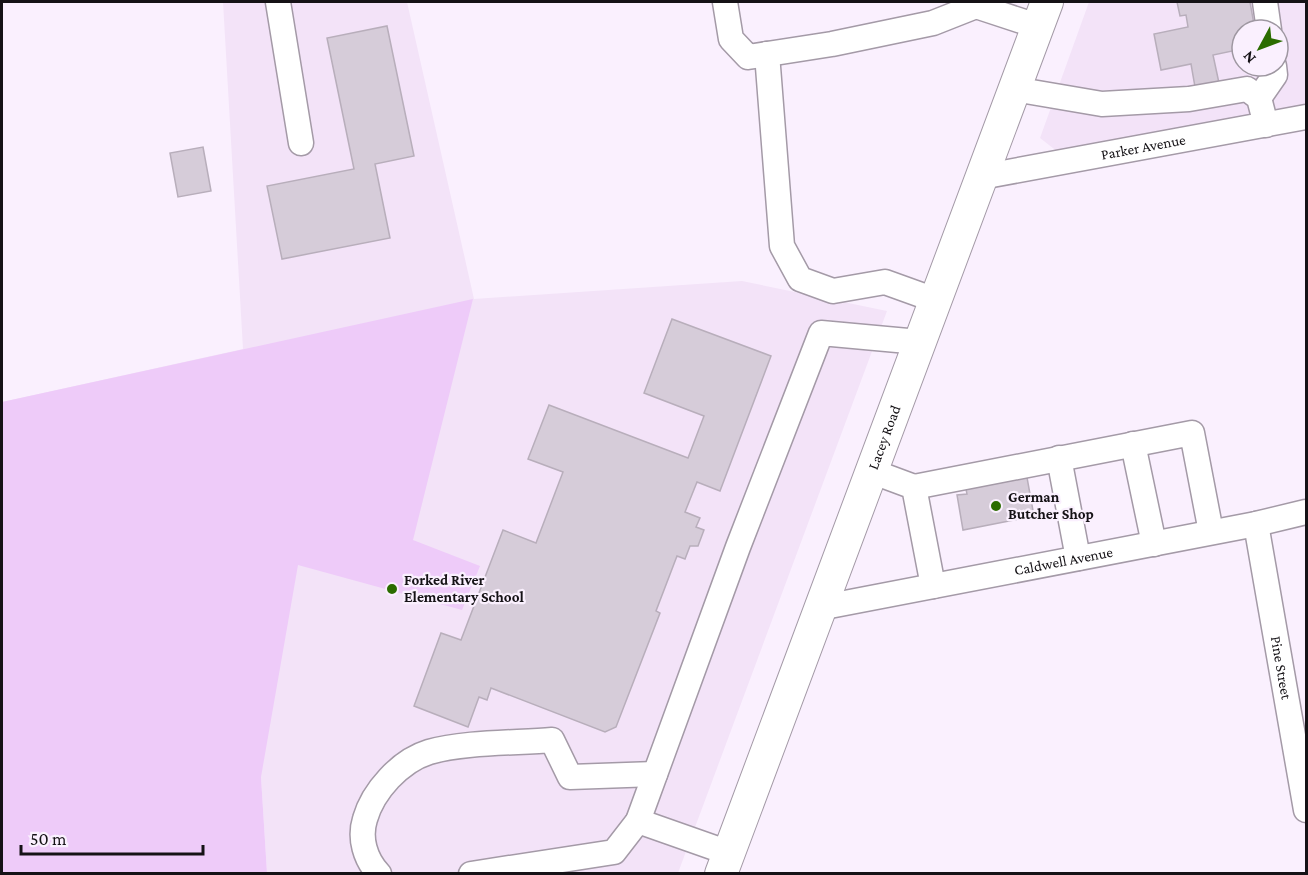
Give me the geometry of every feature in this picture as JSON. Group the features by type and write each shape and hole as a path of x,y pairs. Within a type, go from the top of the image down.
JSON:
{"main road":[{"name":"Lacey Road","path":"725,863 1042,14"}],"street":[{"path":"278,2 300,143"},
{"path":"725,2 731,39 748,57 832,44 933,23 946,9 976,6 1042,14"},
{"path":"1265,2 1267,18"},
{"path":"767,54 782,246 800,279 833,291 885,282 935,300"},
{"path":"1259,98 1273,78"},
{"path":"1014,89 1102,104 1189,99 1247,89 1259,98 1266,125"},
{"name":"Parker Avenue","path":"981,177 1306,117"},
{"path":"471,873 614,852 638,821 742,536 821,333 920,342"},
{"path":"871,471 914,487 1192,433 1211,532"},
{"path":"1133,444 1154,544"},
{"path":"1059,458 1078,558"},
{"path":"914,487 933,586"},
{"name":"Caldwell Avenue","path":"819,608 1256,524 1306,512"},
{"name":"Pine Street","path":"1256,524 1306,810"},
{"path":"379,873 365,853 361,831 368,808 395,773 428,752 455,747 552,740 570,777 655,774"},
{"path":"638,821 725,863"}],"shaded area":[{"name":"Forked River Elementary School","path":"223,2 407,2 474,299 742,281 887,311 678,873 267,873 261,777 2,804 2,402 243,349"},
{"path":"1089,2 1306,2 1306,104 1058,152 1040,138"},
{"path":"473,299 413,540 480,566 462,610 298,565 261,777 267,873 2,873 2,402"}],"building":[{"path":"1177,2 1250,2 1253,18 1230,18 1230,51 1213,55 1219,83 1195,87 1191,64 1161,70 1154,34 1188,27 1186,15 1180,16"},
{"path":"387,26 414,156 375,164 390,238 282,259 267,186 354,169 327,38"},
{"path":"203,147 211,191 178,197 170,153"},
{"path":"672,319 771,356 720,491 697,482 685,512 700,518 696,527 704,530 698,546 690,546 685,559 677,556 656,611 660,613 616,727 605,732 491,688 487,700 479,697 468,727 414,706 441,633 461,640 503,530 536,543 563,472 528,459 549,405 688,458 704,416 644,393"},
{"name":"German Butcher Shop","path":"1026,472 1034,516 963,530 957,495 967,494 965,484"}],"place":[{"name":"German Butcher Shop","path":"996,506"},
{"name":"Forked River Elementary School","path":"392,589"}]}
